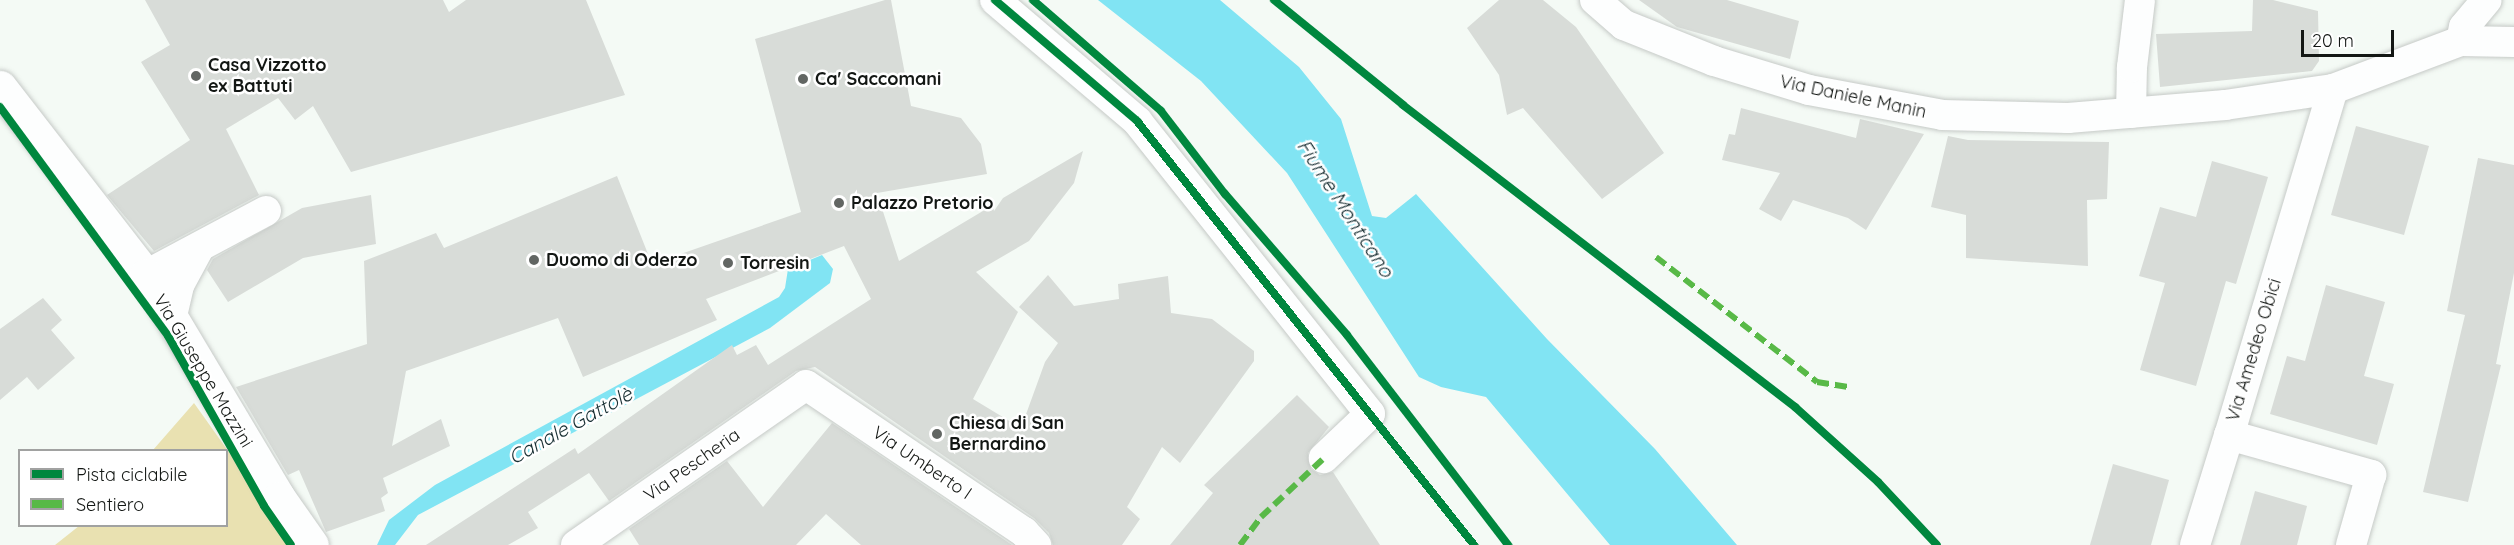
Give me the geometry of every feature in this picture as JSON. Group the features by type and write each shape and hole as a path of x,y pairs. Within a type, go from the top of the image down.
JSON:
{"street":[{"path":"995,0 1137,121 1370,414 1324,458"},
{"name":"Via Daniele Manin","path":"1595,0 1624,25 1671,46 1809,90 1942,116 2068,118 2225,105 2333,89 2461,41 2514,42"},
{"path":"2131,113 2132,67 2140,0"},
{"path":"2461,41 2464,27 2487,0"},
{"name":"Via Giuseppe Mazzini","path":"0,87 146,275 172,315 279,498 312,545"},
{"name":"Via Amedeo Obici","path":"2333,89 2229,435 2371,475 2351,545"},
{"path":"146,275 266,211"},
{"path":"172,315 179,285 199,248"},
{"name":"Via Pescheria","path":"576,545 806,384"},
{"name":"Via Umberto I","path":"806,384 1024,532 1036,545"},
{"path":"2195,545 2229,435"}],"shaded area":[{"path":"194,403 227,449 154,449"},
{"path":"228,451 295,545 55,545 78,527 228,527"}],"water":[{"name":"Fiume Monticano","path":"1098,0 1220,0 1299,67 1341,119 1372,216 1386,218 1416,194 1547,339 1655,449 1737,545 1610,545 1486,397 1441,387 1419,377 1287,173 1201,81"},
{"name":"Canale Gattolè","path":"822,255 833,269 830,283 770,328 418,515 395,545 377,545 389,520 435,485 779,297 785,288 788,269"}],"building":[{"path":"145,0 443,0 449,12 466,0 586,0 625,95 351,172 313,106 295,120 278,98 226,129 259,195 154,251 107,195 190,140 141,62 170,45"},
{"path":"891,0 911,106 961,118 981,144 987,174 877,193 899,261 993,205 994,211 1003,198 1083,151 1074,183 1029,241 976,272 1018,312 973,399 1021,428 1045,362 1058,343 1019,307 1048,275 1074,306 1119,299 1118,284 1168,276 1171,313 1212,319 1254,351 1254,361 1180,463 1162,447 1127,507 1140,519 1122,545 1053,545 1049,533 1034,518 815,367 796,371 609,501 589,473 528,512 538,528 508,545 426,545 575,448 578,454 732,345 737,355 756,345 768,365 871,299 844,246 706,299 717,320 583,377 558,318 406,371 392,446 441,419 450,446 383,478 388,493 381,498 385,511 326,532 299,470 288,475 236,387 367,344 364,261 436,233 444,248 617,176 652,264 801,212 755,39"},
{"path":"1499,0 1543,0 1576,27 1664,153 1602,199 1523,108 1507,115 1499,75 1467,28"},
{"path":"1639,0 1727,0 1799,21 1790,59 1677,27"},
{"path":"2253,0 2273,0 2318,11 2319,61 2312,71 2160,87 2156,34 2252,31"},
{"path":"1741,108 1856,138 1860,119 1924,134 1866,230 1848,218 1793,200 1781,221 1759,209 1780,173 1722,160 1729,134 1735,135"},
{"path":"2356,126 2429,146 2404,235 2331,215"},
{"path":"1948,136 1968,140 2109,142 2107,199 2087,200 2088,266 1966,258 1966,215 1931,207"},
{"path":"2478,158 2514,165 2514,273 2496,364 2501,365 2468,502 2423,492 2465,315 2447,311"},
{"path":"2212,161 2268,177 2236,284 2226,281 2196,386 2140,370 2165,283 2139,276 2160,207 2196,217"},
{"path":"371,195 376,244 303,258 228,302 207,270 213,259 302,208"},
{"path":"2326,285 2385,302 2364,376 2394,384 2377,445 2270,414 2287,356 2305,361"},
{"path":"43,298 62,320 51,330 75,358 38,390 27,377 0,400 0,329"},
{"path":"1297,395 1329,427 1308,453 1311,469 1320,475 1333,472 1380,545 1170,545 1213,493 1204,485"},
{"path":"832,423 1012,545 861,545 826,514 796,545 639,545 629,529 727,461 763,507"},
{"path":"2113,464 2169,480 2151,545 2090,545"},
{"path":"2255,491 2307,506 2297,545 2240,545"}],"marked path":[{"path":"1656,257 1817,382 1850,387"},
{"path":"1240,545 1261,517 1324,458"}],"cycle path":[{"path":"995,0 1137,121 1474,545"},
{"path":"1033,0 1161,111 1225,194 1347,335 1508,545"},
{"path":"1274,0 1403,105 1795,407 1878,482 1937,545"},
{"path":"0,107 168,336 264,506 291,545"}],"place":[{"name":"Casa Vizzotto ex Battuti","path":"196,76"},
{"name":"Ca' Saccomani","path":"803,79"},
{"name":"Palazzo Pretorio","path":"839,203"},
{"name":"Duomo di Oderzo","path":"534,260"},
{"name":"Torresin","path":"728,263"},
{"name":"Chiesa di San Bernardino","path":"937,434"}]}
